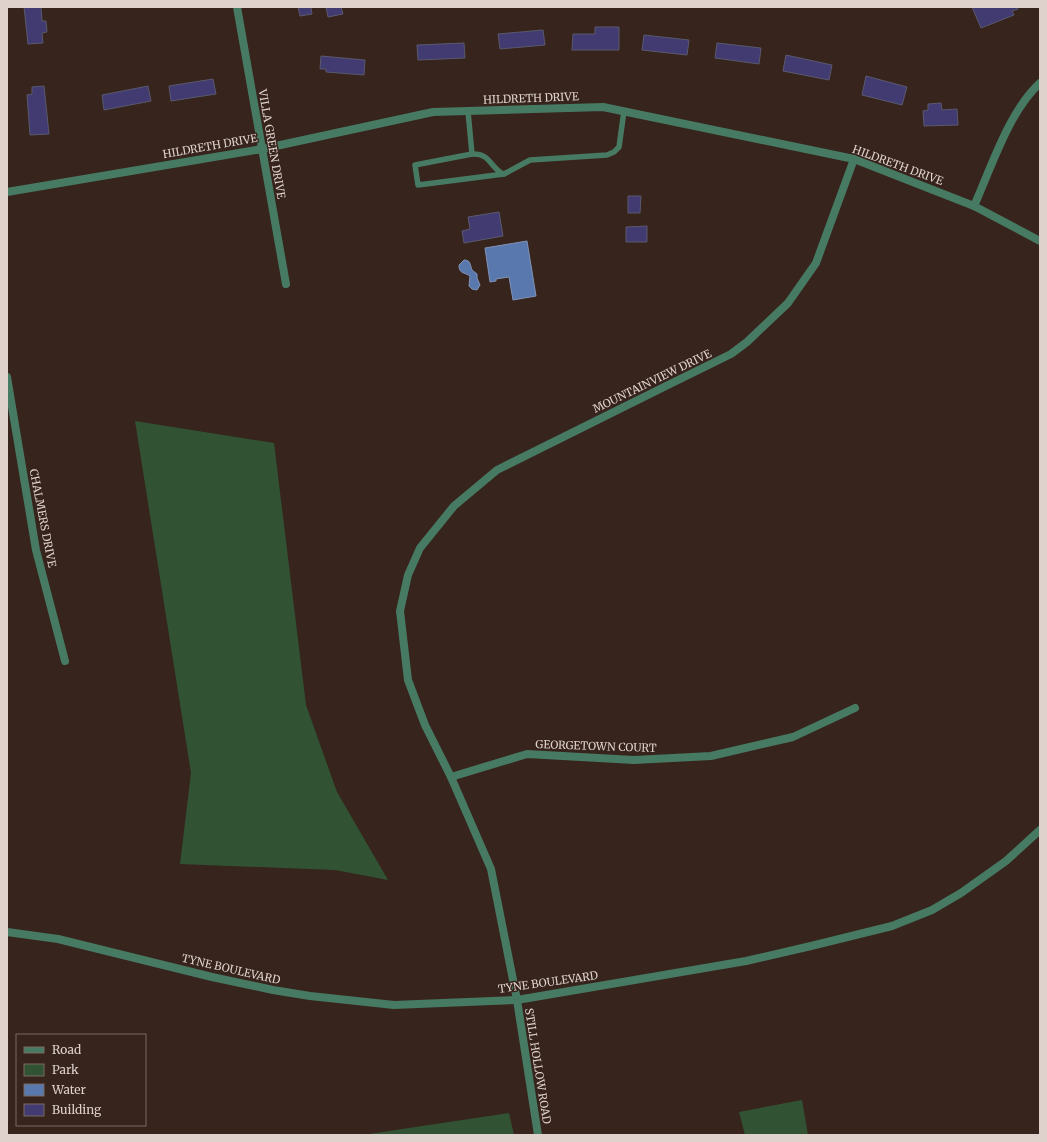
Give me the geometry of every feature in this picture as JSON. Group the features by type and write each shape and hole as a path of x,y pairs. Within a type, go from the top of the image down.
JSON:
{"street":[{"name":"VILLA GREEN DRIVE","path":"237,7 286,284"},
{"path":"974,206 1014,118 1024,101 1040,83"},
{"name":"HILDRETH DRIVE","path":"7,192 262,149 433,112 603,107 854,159 974,206 1040,241"},
{"name":"MOUNTAINVIEW DRIVE","path":"451,777 425,725 408,680 400,611 408,575 420,548 454,506 496,470 732,354 742,346 788,303 816,263 854,159"},
{"name":"CHALMERS DRIVE","path":"7,377 36,550 65,661"},
{"name":"GEORGETOWN COURT","path":"451,777 527,754 634,760 710,756 793,737 855,708"},
{"path":"451,777 491,869 517,1000"},
{"name":"TYNE BOULEVARD","path":"7,932 58,939 212,977 310,996 394,1005 517,1000 746,961 892,926 932,910 961,893 1006,861 1040,830"},
{"name":"STILL HOLLOW ROAD","path":"517,1000 538,1135"}],"lane":[{"path":"468,111 472,154"},
{"path":"504,174 499,172 486,158 480,154 472,154 415,165 418,185 504,174 530,160 607,155 619,148 624,111"}],"green space":[{"path":"135,421 274,443 306,705 337,792 388,880 335,870 180,864 191,773"},
{"path":"802,1100 808,1135 745,1135 739,1112"},
{"path":"509,1113 514,1135 362,1135"}],"water":[{"path":"527,241 536,296 513,300 509,277 496,279 496,281 490,282 485,248"},
{"path":"464,260 469,262 472,270 477,274 480,285 477,290 472,289 469,286 470,276 460,270 459,265"}],"building":[{"path":"24,7 41,7 42,21 46,21 47,32 42,33 43,43 28,44"},
{"path":"298,7 311,7 312,14 300,16"},
{"path":"326,7 341,7 343,14 328,17"},
{"path":"972,7 1017,7 1018,9 1012,11 1014,15 981,28"},
{"path":"595,27 619,27 619,50 572,50 573,34 595,34"},
{"path":"543,30 545,45 500,49 498,34"},
{"path":"644,35 689,40 687,55 642,50"},
{"path":"464,43 465,58 418,60 417,45"},
{"path":"717,43 761,48 759,64 715,58"},
{"path":"786,55 832,65 829,80 783,71"},
{"path":"321,56 365,60 364,75 326,72 326,69 320,69"},
{"path":"866,76 907,87 902,105 862,95"},
{"path":"213,79 216,94 171,101 169,86"},
{"path":"44,86 49,134 30,135 27,95 32,94 32,87"},
{"path":"148,86 151,101 104,110 102,95"},
{"path":"941,103 942,110 957,109 958,125 924,126 923,111 928,110 928,104"},
{"path":"628,196 641,196 640,213 628,213"},
{"path":"499,212 503,236 464,243 462,231 470,229 468,217"},
{"path":"647,226 647,242 626,242 626,227"}]}
